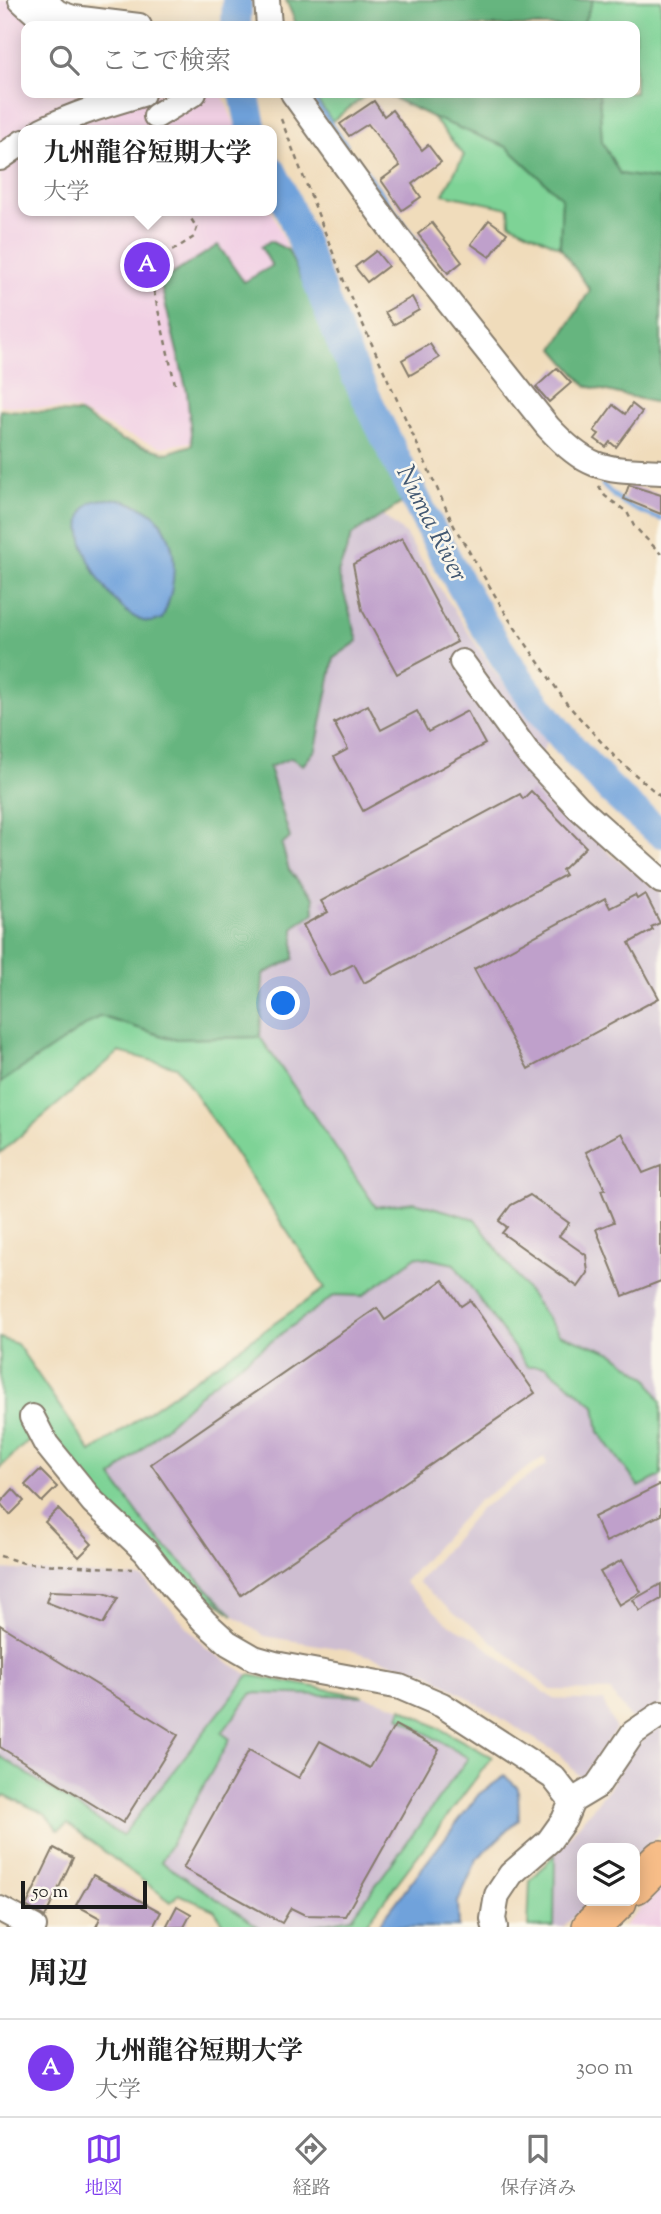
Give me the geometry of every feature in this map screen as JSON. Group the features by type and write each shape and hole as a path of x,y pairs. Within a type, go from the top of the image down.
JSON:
{"highway":[{"path":"640,1880 661,1859"},
{"path":"591,1927 613,1906"}],"street":[{"path":"21,0 44,21"},
{"path":"43,0 58,13 98,21"},
{"path":"267,0 269,21"},
{"path":"54,125 129,98"},
{"path":"144,98 160,123 188,98"},
{"path":"297,98 397,237 570,451 597,467 661,472"},
{"path":"0,158 18,145"},
{"path":"462,662 537,762 578,807 661,881"},
{"path":"32,1417 46,1444 85,1492 157,1565 205,1622 228,1643 254,1658 400,1686 442,1705 553,1777 572,1801"},
{"path":"495,1927 493,1919 496,1895 511,1874 549,1841 564,1820 572,1801 597,1786 632,1732 661,1714"},
{"path":"0,1909 34,1927"}],"path":[{"path":"281,119 348,289 454,526 509,619 567,704 615,757 661,797"},
{"path":"175,384 148,266 194,237 197,228 189,216"},
{"path":"597,467 594,480 606,496 627,512 634,526 661,554"},
{"path":"0,1556 24,1563 146,1570 157,1565"}],"shaded area":[{"path":"0,0 29,0 73,21 21,21 21,98 224,98 235,125 18,125 18,216 274,216 301,279 320,308 403,502 187,392 191,442 162,447 119,432 77,410 0,405"},
{"path":"382,515 405,534 490,666 547,742 531,772 609,853 661,892 661,1401 648,1379 614,1353 559,1334 475,1219 414,1202 376,1207 260,1037 263,974 294,959 294,927 313,898 289,870 282,845 290,838 269,767 316,749 334,658 358,640 338,573 352,535"},
{"path":"417,1256 454,1264 527,1366 546,1366 595,1406 599,1432 638,1487 661,1476 661,1705 633,1721 610,1691 551,1690 418,1582 479,1510 547,1464 544,1457 477,1502 404,1582 447,1623 473,1637 553,1699 603,1701 616,1729 581,1778 559,1754 428,1673 349,1650 264,1636 233,1615 148,1528 112,1477 208,1387 336,1295 362,1296"},
{"path":"0,1569 143,1578 207,1649 249,1675 364,1696 402,1708 399,1717 468,1758 352,1918 306,1927 259,1927 0,1756"},
{"path":"661,1724 661,1832 640,1853 640,1843 577,1843 577,1906 585,1906 563,1927 554,1927 555,1854 610,1787 630,1751"},
{"path":"661,1889 661,1927 623,1927"}],"green space":[{"path":"286,0 593,0 584,21 295,21"},
{"path":"593,0 661,0 661,180 620,174 602,142 599,98 640,98 640,21 584,21"},
{"path":"316,98 362,98 332,121"},
{"path":"393,98 599,98 602,142 620,174 661,180 661,404 586,386 554,349 590,290 560,247 562,198 507,147 432,117"},
{"path":"432,117 507,147 562,198 560,247 510,223 509,208 443,194 464,155"},
{"path":"270,241 288,250 301,279 320,308 403,502 352,535 338,573 358,641 334,658 316,749 303,765 291,758 269,767 290,838 282,845 289,870 313,898 314,913 294,927 294,959 263,974 260,1037 173,1039 100,1016 0,1083 0,410 80,413 122,440 167,453 192,445 187,392 160,282 218,245 244,282 272,266 261,247"},
{"path":"100,1016 173,1039 260,1037 376,1207 414,1202 475,1219 559,1334 613,1353 648,1379 661,1401 661,1476 639,1487 599,1432 595,1406 546,1366 527,1366 454,1264 417,1256 362,1296 335,1295 208,1387 112,1477 148,1528 233,1615 172,1568 38,1431 0,1468 0,1338 17,1344 91,1452 325,1288 177,1067 119,1052 0,1153 0,1083"},
{"path":"249,1675 364,1696 252,1693 222,1733 230,1739 161,1862 259,1927 226,1927 214,1910 178,1894 171,1902 68,1824 58,1830 45,1814 5,1795 0,1797 0,1756 122,1836"},
{"path":"402,1708 492,1757 364,1927 306,1927 352,1918 468,1758 399,1717"},
{"path":"555,1854 554,1927 528,1927 530,1881"}],"water":[{"path":"119,499 140,506 154,515 170,542 173,581 162,619 151,622 137,618 122,607 107,591 85,551 81,531 82,514 92,502"},
{"path":"505,1776 518,1788 519,1819 477,1859 458,1902 459,1927 377,1927 479,1794"}],"building":[{"path":"374,101 384,116 392,110 422,150 428,145 441,162 412,184 421,197 402,210 381,180 400,166 368,124 349,136 340,124"},
{"path":"489,220 507,233 490,257 471,244"},
{"path":"432,223 462,262 448,273 418,234"},
{"path":"376,251 388,266 367,282 355,267"},
{"path":"412,297 419,310 393,325 385,312"},
{"path":"430,344 439,358 410,375 402,360"},
{"path":"557,368 571,383 549,402 536,387"},
{"path":"632,404 642,412 616,447 610,442 606,447 595,439 599,434 594,431 613,405 625,414"},
{"path":"629,485 661,495 661,514 624,499"},
{"path":"402,538 457,642 397,674 362,610 353,564"},
{"path":"368,705 381,730 417,711 428,732 467,711 485,744 363,811 334,757 348,749 334,723"},
{"path":"531,791 586,847 562,870 565,875 364,983 354,964 330,976 303,925 328,912 321,901 520,794 523,799"},
{"path":"645,894 660,923 629,943 659,998 528,1069 474,969 605,898 610,908 635,895 637,899"},
{"path":"622,1133 643,1173 661,1166 661,1281 623,1296 596,1229 614,1222 601,1190 605,1189 586,1152"},
{"path":"530,1195 569,1223 559,1236 586,1255 588,1273 578,1287 502,1233 507,1227 499,1221 511,1205"},
{"path":"443,1280 461,1306 470,1300 535,1393 241,1595 151,1464 377,1308 385,1320"},
{"path":"40,1470 57,1487 42,1502 25,1485"},
{"path":"661,1484 661,1515 606,1542 594,1517"},
{"path":"13,1489 24,1501 10,1515 0,1503"},
{"path":"58,1509 92,1544 79,1557 45,1522"},
{"path":"622,1560 641,1592 619,1605 600,1572"},
{"path":"661,1584 661,1599 640,1611 633,1600"},
{"path":"50,1591 104,1593 118,1598 103,1624 46,1602"},
{"path":"0,1625 178,1735 123,1823 0,1747"},
{"path":"395,1725 439,1749 345,1916 305,1915 291,1908 282,1923 183,1868 249,1750 299,1778 320,1741 370,1768"},
{"path":"54,1848 73,1858 45,1917 26,1906"},
{"path":"93,1875 161,1912 153,1927 96,1927 100,1918 76,1905"},
{"path":"177,1906 191,1914 184,1927 166,1927"}],"waterway":[{"name":"Numa River","path":"236,21 237,0"},
{"name":"Numa River","path":"245,98 251,125"},
{"path":"312,98 346,145"},
{"path":"355,157 423,250"},
{"name":"Numa River","path":"277,183 359,381 446,559 475,611 541,710 578,755 618,797 661,833"},
{"path":"603,485 629,506 661,519"}],"place":[{"name":"九州龍谷短期大学","path":"147,265"}]}
